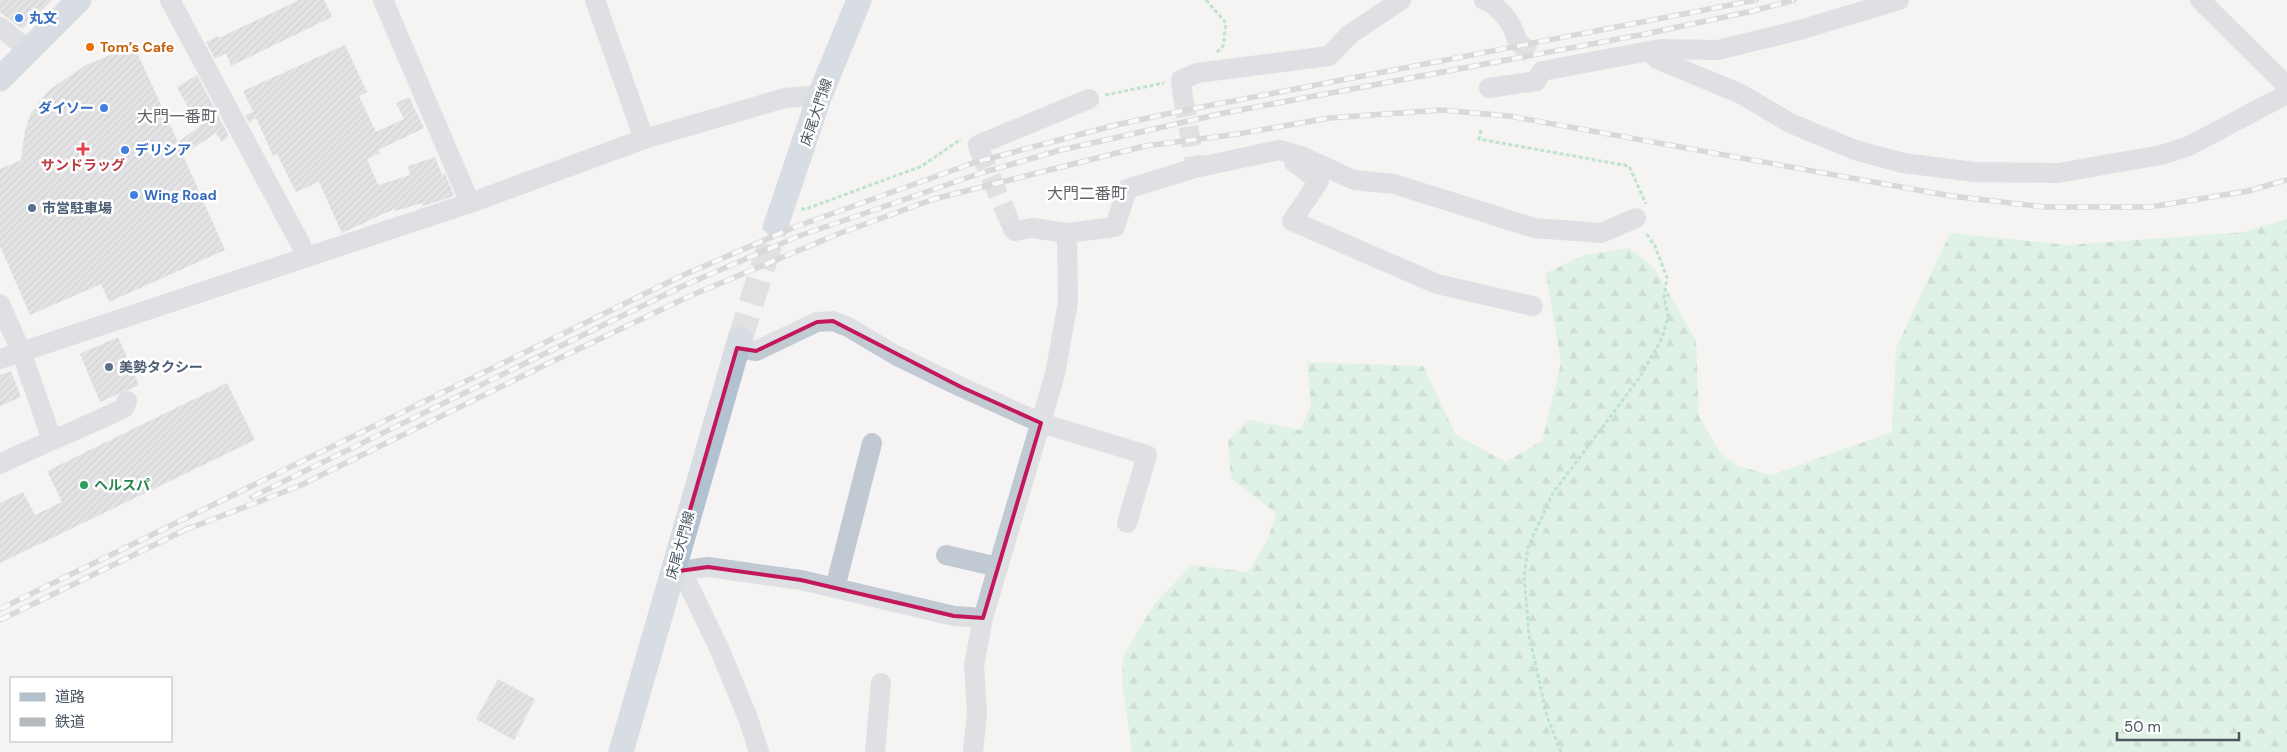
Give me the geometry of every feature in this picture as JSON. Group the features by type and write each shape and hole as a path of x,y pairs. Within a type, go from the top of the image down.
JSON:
{"main road":[{"path":"0,79 79,0"},
{"name":"床尾大門線","path":"779,216 820,96 859,0"},
{"name":"床尾大門線","path":"621,752 738,343"}],"street":[{"path":"170,0 301,245 305,257"},
{"path":"383,0 470,203"},
{"path":"594,0 644,139"},
{"path":"1187,84 1329,56 1349,35 1401,0"},
{"path":"1489,88 1536,81 1540,66 1662,49 1718,50 1803,29 1900,0"},
{"path":"2200,0 2254,56 2287,86"},
{"path":"1491,1 1514,28 1517,40"},
{"path":"0,27 29,50"},
{"path":"1649,51 1657,59 1741,94 1790,124 1855,150 1902,163 1974,172 2058,173 2161,155 2189,146 2287,94"},
{"path":"0,359 470,203 644,139 785,98 820,96"},
{"path":"972,142 978,145 1089,99"},
{"path":"1279,150 1319,181 1292,221 1437,284 1533,306"},
{"path":"1012,227 1015,231 1032,228 1067,233 1115,227 1126,189 1195,164 1279,150 1301,156 1354,180 1394,184 1534,228 1601,233 1636,218"},
{"path":"973,752 977,713 974,665 983,618 1055,374 1068,302 1067,233"},
{"path":"0,304 21,351 52,440"},
{"path":"738,343 756,351 817,322 833,321 848,327 897,356 960,387 1041,423 1147,455 1127,524"},
{"path":"0,464 52,440 63,438 124,408 127,401"},
{"path":"835,588 872,443"},
{"path":"946,555 998,567"},
{"path":"672,572 708,567 801,580 954,616 983,618"},
{"path":"672,572 686,580 711,631 748,718 758,752"},
{"path":"875,752 881,683"}],"path":[{"path":"1089,99 1127,89 1187,84 1223,46 1226,23 1206,0"},
{"path":"1481,130 1479,139 1629,166 1646,204 1636,218 1655,246 1667,278 1664,297 1668,317 1662,338 1640,377 1553,493 1528,547 1524,576 1529,636 1547,716 1561,752"},
{"path":"779,216 806,209 922,166 972,142"}],"highlighted area":[{"path":"833,321 961,387 1041,423 983,618 954,616 801,580 708,567 672,572 737,348 756,351 817,322"}],"green space":[{"path":"2287,219 2287,752 1132,752 1122,682 1123,656 1155,603 1192,565 1248,572 1268,539 1276,513 1231,478 1228,440 1249,420 1300,430 1311,406 1307,362 1423,366 1456,435 1506,462 1542,441 1561,362 1546,273 1584,255 1629,248 1655,269 1696,341 1699,417 1721,454 1738,466 1772,475 1892,432 1896,348 1950,233 2068,245 2244,232"}],"building":[{"path":"0,0 52,0 22,29 0,12"},
{"path":"299,0 324,0 332,17 231,66 226,53 215,59 206,42 218,36 219,38"},
{"path":"345,45 367,92 359,96 376,132 404,119 396,103 409,97 424,128 378,150 380,153 367,159 378,185 410,175 408,166 435,157 442,175 445,174 454,196 423,206 422,203 395,211 394,209 342,233 319,182 296,192 277,154 273,156 256,118 249,123 245,115 253,112 243,91"},
{"path":"135,48 178,142 199,127 177,87 197,75 229,136 222,142 216,133 183,155 225,250 109,302 101,284 30,315 0,246 0,169 21,160 25,130 31,113 49,90 86,65 110,55"},
{"path":"118,337 139,385 100,402 80,354"},
{"path":"11,371 21,397 0,406 0,375"},
{"path":"227,383 255,440 0,563 0,503 23,492 35,515 62,502 47,471"},
{"path":"498,679 535,699 514,740 476,719"}],"tunnel":[{"path":"1517,40 1537,61"},
{"path":"1183,97 1194,159"},
{"path":"979,149 1012,227"},
{"path":"740,339 776,225"}],"railway":[{"path":"0,609 679,277 795,227 976,162 1116,125 1171,113 1756,0"},
{"path":"252,497 683,286 799,236 981,173 1057,151 1224,113 1645,34 1753,11 1794,0"},
{"path":"185,530 299,486 692,295 838,234 934,199 1145,146 1238,134 1329,118 1441,110 1509,116 1951,196 2044,207 2150,207 2248,191 2287,180"},
{"path":"0,620 191,527"}],"place":[{"name":"丸文","path":"19,18"},
{"name":"Tom’s Cafe","path":"90,47"},
{"name":"ダイソー","path":"104,108"},
{"name":"サンドラッグ","path":"83,149"},
{"name":"デリシア","path":"125,150"},
{"name":"Wing Road","path":"134,195"},
{"name":"市営駐車場","path":"32,208"},
{"name":"美勢タクシー","path":"109,367"},
{"name":"ヘルスパ","path":"84,485"}],"district":[{"name":"大門一番町","path":"177,116"},
{"name":"大門二番町","path":"1087,193"}]}
